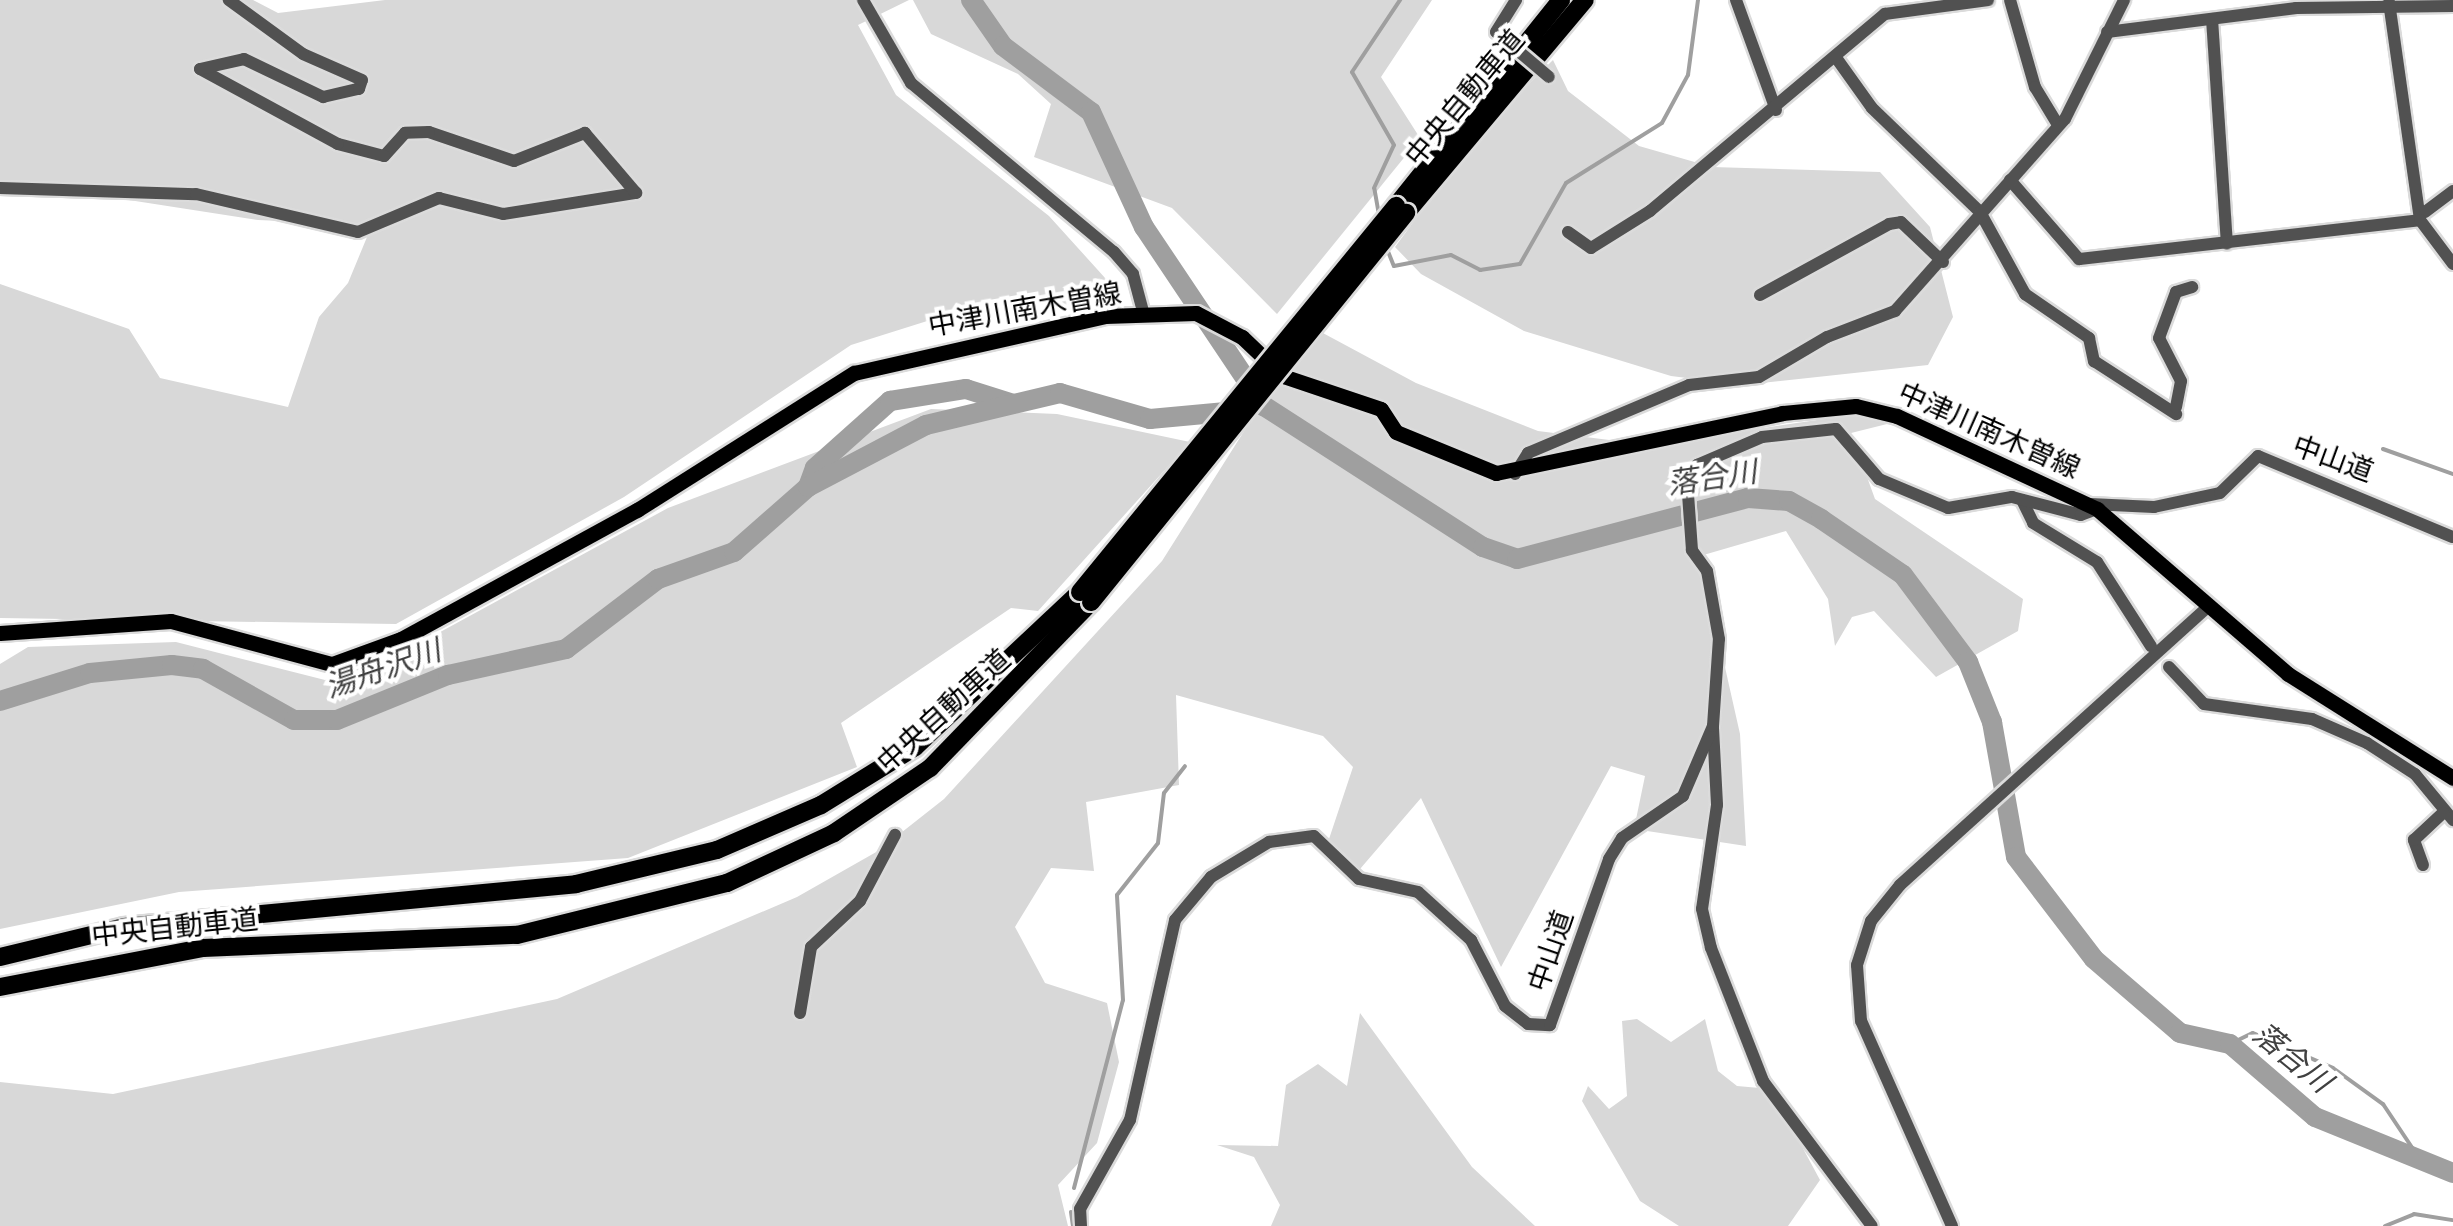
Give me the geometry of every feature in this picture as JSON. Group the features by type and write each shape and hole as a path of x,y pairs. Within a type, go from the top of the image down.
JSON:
{"highway":[{"name":"中央自動車道","path":"0,987 131,956 300,944 360,944 576,926 678,900 784,858 930,768 1086,597 1401,209 1561,0"},
{"name":"中央自動車道","path":"1401,209 1585,0"},
{"name":"中央自動車道","path":"0,957 124,927 459,898 621,876 735,842 871,776 982,692 1086,597"}],"main road":[{"name":"中津川南木曽線","path":"0,632 171,621 332,664 401,639 637,510 854,373 1144,315 1204,315 1318,395 1381,410 1396,432 1441,456 1515,474 1656,435 1856,406 2094,506 2308,688 2453,778"}],"street":[{"path":"0,188 196,194 358,232 439,198 503,214 636,193 584,133 514,161 429,132 405,133 384,156 338,144 200,69 244,59 323,97 359,88 362,80 303,54 229,0"},
{"path":"863,0 911,83 1114,252 1133,274 1144,315"},
{"path":"1516,0 1496,32 1550,77"},
{"path":"1736,0 1776,110"},
{"path":"1568,232 1591,248 1606,240 1776,110 1885,14 1988,0"},
{"path":"2010,0 2035,87 2058,125"},
{"path":"1515,474 1528,453 1689,385 1759,378 1827,336 1881,320 1943,262 1980,212 2058,125 2124,0"},
{"path":"2107,32 2295,4 2453,6"},
{"path":"2389,4 2423,216 2453,264"},
{"path":"2212,19 2228,243"},
{"path":"1837,59 1872,108 1980,212 2024,294 2090,338 2094,360 2176,410 2181,380 2160,338 2176,292 2192,287"},
{"path":"2010,180 2079,259 2423,216 2453,191"},
{"path":"1760,295 1889,224 1901,222 1943,262"},
{"name":"中山道","path":"1081,1226 1080,1209 1130,1120 1165,942 1211,878 1269,842 1314,836 1346,871 1400,884 1448,915 1506,1006 1545,1028 1609,860 1622,838 1683,796 1713,726 1720,638 1706,571 1691,545 1687,481 1696,465 1762,437 1829,428 1879,479 1948,508 2022,500 2081,514 2094,506 2142,508 2220,494 2258,456 2453,537"},
{"path":"2022,500 2033,523 2085,548 2151,646"},
{"path":"1952,1226 1866,1036 1855,989 1871,921 1941,846 2209,606"},
{"path":"2168,667 2204,704 2312,719 2367,743 2415,774 2448,817 2414,840 2423,866"},
{"path":"1713,726 1717,805 1702,909 1711,948 1763,1081 1872,1226"},
{"path":"800,1013 811,947 860,900 895,835"}],"shaded area":[{"path":"0,0 253,0 278,13 385,0 909,0 858,25 896,95 1049,216 1106,279 1098,305 978,305 851,345 624,497 396,624 0,618 0,284 129,329 160,378 288,407 319,317 348,283 372,225 258,220 0,180"},
{"path":"913,0 1432,0 1381,77 1420,138 1277,314 1172,208 1034,157 1051,104 1018,74 931,34"},
{"path":"1553,60 1568,91 1639,146 1712,167 1880,172 1930,227 1953,317 1928,365 1743,385 1671,376 1524,331 1421,274 1395,247 1478,134"},
{"path":"1321,332 1416,383 1538,431 1649,445 1851,415 1891,423 1851,433 1875,499 2023,599 2018,631 1936,677 1874,611 1852,617 1835,646 1828,599 1786,531 1700,556 1740,734 1746,846 1634,829 1645,776 1611,766 1501,967 1421,798 1360,869 1329,839 1353,767 1323,736 1176,695 1179,785 1086,802 1094,871 1051,868 1015,927 1045,983 1107,1003 1119,1062 1097,1143 1058,1185 1068,1226 0,1226 0,1082 113,1094 557,999 797,897 878,851 944,799 1162,561 1291,357"},
{"path":"931,409 1057,414 1190,442 1038,611 1011,608 841,723 857,767 628,858 179,892 0,929 0,664 28,647 176,642 325,680 398,655 668,508"},
{"path":"1360,1013 1472,1167 1535,1226 1271,1226 1280,1205 1254,1157 1217,1145 1278,1146 1286,1085 1318,1064 1347,1086"},
{"path":"1637,1019 1671,1042 1705,1019 1718,1071 1737,1086 1771,1089 1820,1180 1788,1226 1679,1226 1640,1201 1582,1101 1588,1086 1609,1109 1627,1096 1622,1021"}],"waterway":[{"name":"落合川","path":"971,0 1003,46 1091,112 1144,227 1264,406 1483,547 1517,559 1748,498 1789,501 1821,519 1903,575 1968,662 1992,722 2016,857 2094,959 2180,1033 2230,1044 2315,1117 2453,1173"},
{"path":"1379,215 1374,188 1394,145 1352,72 1400,0"},
{"path":"1387,249 1394,266 1451,255 1480,270 1520,264 1566,183 1662,123 1688,75 1698,0"},
{"name":"湯舟沢川","path":"808,487 815,468 890,401 966,389 1013,404"},
{"name":"湯舟沢川","path":"0,701 90,673 172,665 203,669 294,720 337,720 448,675 566,649 658,579 734,552 808,487 926,425 1060,393 1150,419 1237,411"},
{"path":"2383,449 2453,474"},
{"path":"1074,1188 1123,1000 1117,895 1158,843 1164,793 1185,766"},
{"path":"2230,1044 2253,1033 2333,1068 2383,1104 2417,1155"},
{"path":"1071,1212 1073,1226"},
{"path":"2385,1226 2414,1214 2453,1220"}]}
